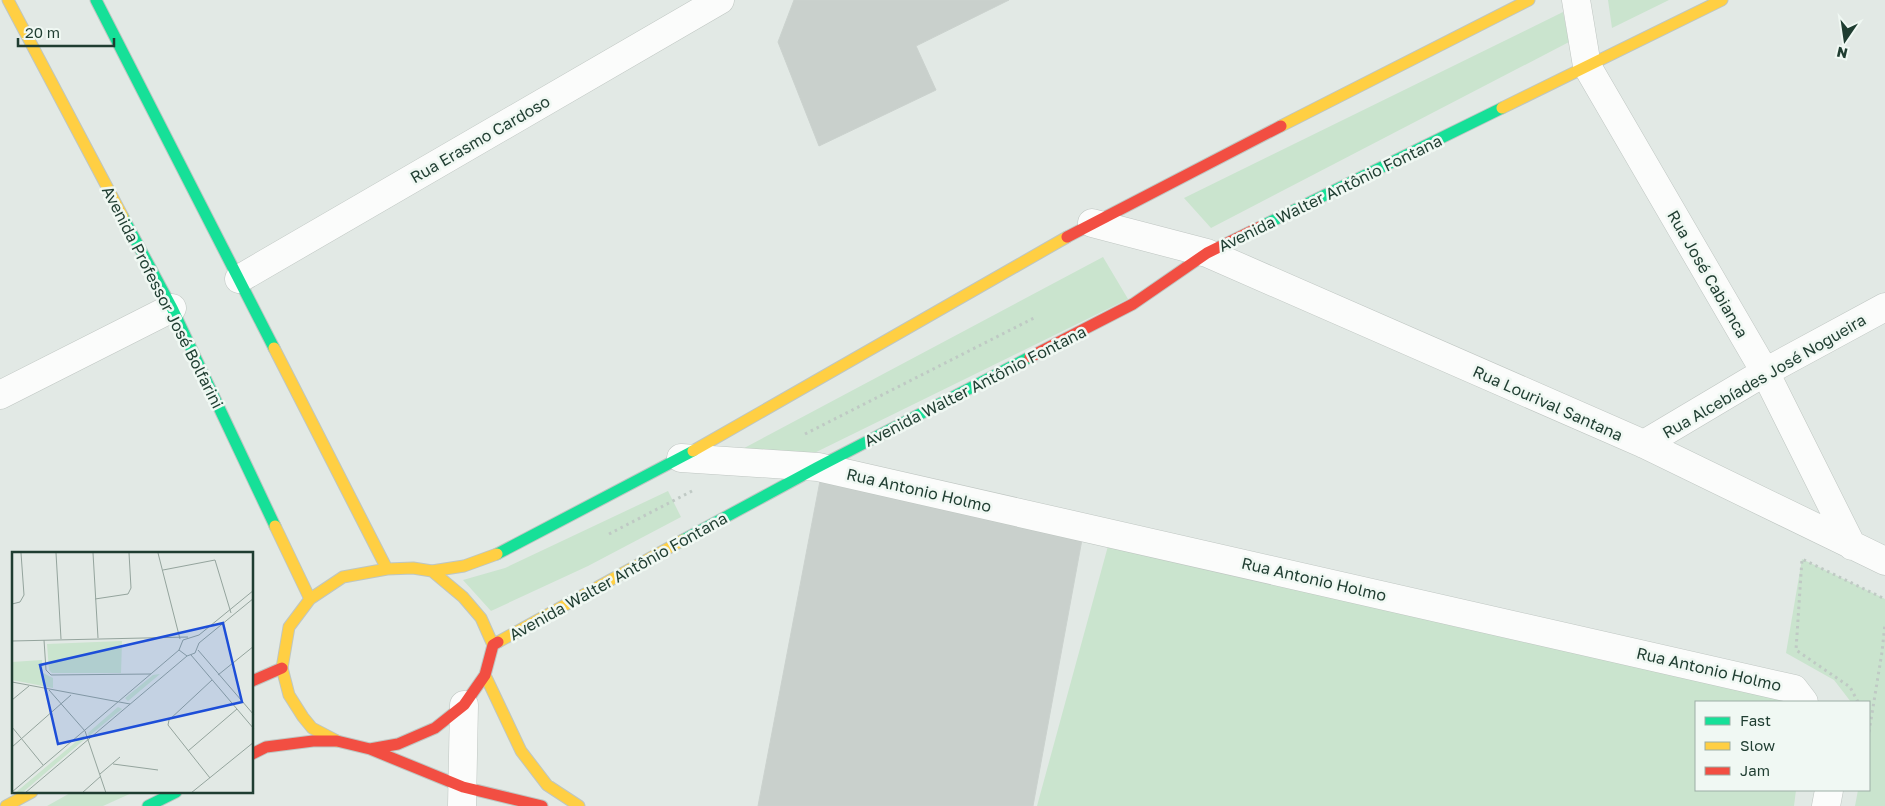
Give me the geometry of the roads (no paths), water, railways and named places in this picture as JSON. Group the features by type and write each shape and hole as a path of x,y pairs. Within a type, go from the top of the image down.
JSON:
{"street":[{"name":"Avenida Professor José Bolfarini","path":"8,0 172,308 310,599"},
{"path":"96,0 386,569"},
{"name":"Rua Erasmo Cardoso","path":"239,279 720,0"},
{"path":"336,741 312,728 303,717 289,695 282,668 289,627 310,599 343,577 386,569 413,568 432,571 464,566 504,552 681,458 1092,223 1529,0"},
{"name":"Rua José Cabianca","path":"1576,0 1587,66 1766,372 1852,546"},
{"name":"Avenida Walter Antônio Fontana","path":"254,753 266,747 313,741 336,741 370,749 398,744 435,728 464,705 485,675 494,645 599,585 818,467 1133,304 1207,253 1722,0"},
{"name":"Rua Lourival Santana","path":"1092,223 1207,253 1644,444 1885,561"},
{"name":"Rua Alcebíades José Nogueira","path":"1644,444 1766,372 1885,307"},
{"path":"0,395 172,308"},
{"name":"Rua Antonio Holmo","path":"681,458 818,467 1794,689 1803,701"},
{"path":"432,571 463,597 481,618 494,645"},
{"path":"254,680 282,668"},
{"path":"485,675 521,751 546,785 579,806"},
{"path":"463,796 464,705"},
{"path":"370,749 463,796 542,806"},
{"path":"1826,806 1829,791"},
{"path":"6,806 28,794"},
{"path":"148,806 172,794"}]}
